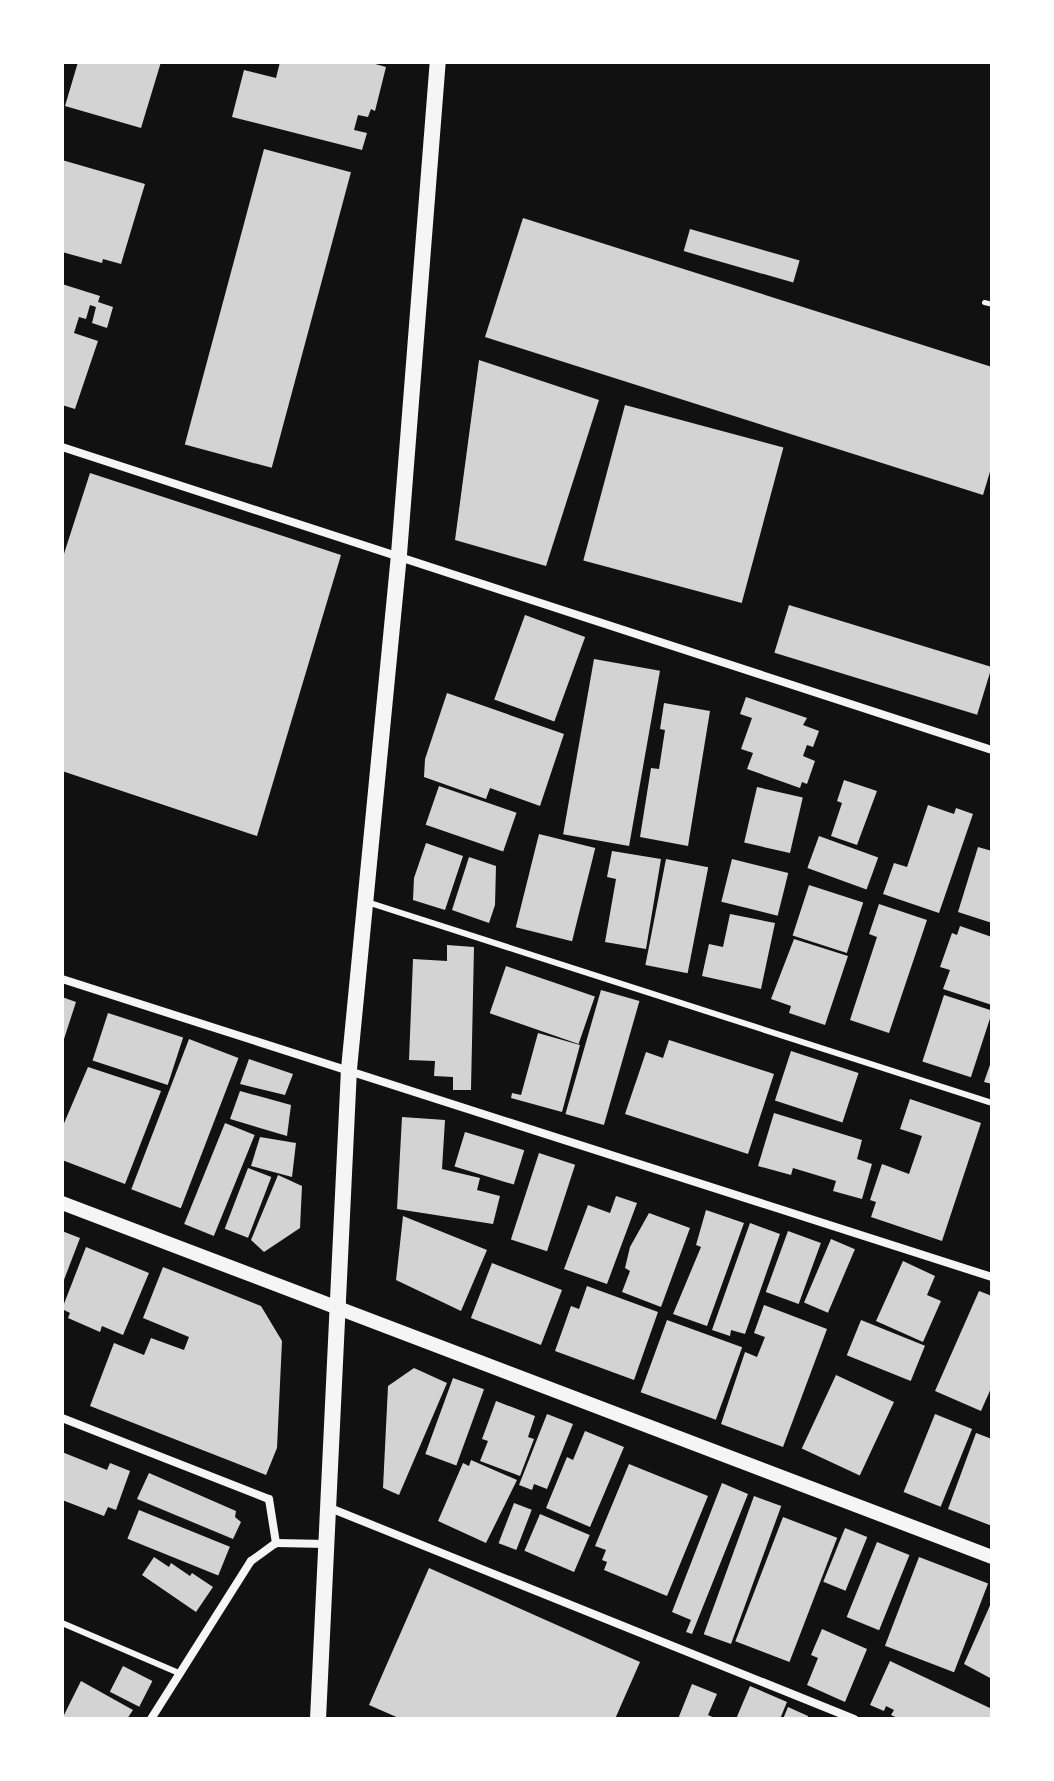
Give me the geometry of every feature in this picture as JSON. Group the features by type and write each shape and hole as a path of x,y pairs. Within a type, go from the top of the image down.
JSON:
{"main road":[{"path":"318,1719 349,1069 399,554 438,62"}],"street":[{"path":"62,447 399,554 992,750"},
{"path":"62,979 992,1277"},
{"path":"62,1203 338,1311 992,1557"},
{"path":"62,1418 269,1499 276,1543"},
{"path":"330,1508 854,1719"},
{"path":"151,1719 251,1561 276,1543 328,1544"}],"lane":[{"path":"364,901 992,1103"},
{"path":"62,1623 181,1674"}],"path":[{"path":"984,302 992,304"}],"building":[{"path":"78,62 161,62 141,128 65,106"},
{"path":"280,62 368,62 386,67 375,111 371,109 368,117 358,115 354,130 367,133 362,150 232,117 244,70 276,78"},
{"path":"264,149 351,172 272,468 185,445"},
{"path":"62,160 145,184 121,264 103,259 102,263 62,252"},
{"path":"523,218 992,367 992,465 983,495 485,337"},
{"path":"690,229 800,260 793,283 684,251"},
{"path":"62,284 100,296 98,302 113,307 107,328 92,323 96,307 90,305 86,319 79,317 74,333 98,341 75,409 62,405"},
{"path":"479,360 599,400 546,566 455,540"},
{"path":"625,405 783,447 742,603 583,561"},
{"path":"90,473 341,555 257,836 62,771 62,560"},
{"path":"789,605 992,667 977,715 774,653"},
{"path":"525,615 585,637 554,721 494,700"},
{"path":"594,659 660,671 629,846 563,834"},
{"path":"447,693 564,734 540,806 490,788 486,799 424,777 425,759"},
{"path":"746,697 807,718 803,725 819,731 813,747 807,745 803,756 815,761 807,784 802,782 800,788 747,769 753,753 741,749 752,718 740,714"},
{"path":"664,703 710,711 688,846 640,837 651,768 659,769 665,730 660,729"},
{"path":"844,780 877,791 857,845 831,836 842,803 837,801"},
{"path":"439,786 517,813 503,851 426,825"},
{"path":"757,787 803,798 790,853 744,843"},
{"path":"928,805 954,814 956,808 973,814 939,913 883,894 894,863 907,867"},
{"path":"539,834 595,848 572,941 516,927"},
{"path":"819,836 878,858 867,889 807,868"},
{"path":"426,843 463,856 445,910 413,900 414,878"},
{"path":"978,847 992,851 992,923 958,912"},
{"path":"612,851 661,859 646,949 605,942 616,879 607,877"},
{"path":"469,857 496,866 495,905 489,923 452,910"},
{"path":"666,859 708,867 688,973 645,965"},
{"path":"732,859 788,873 778,916 721,902"},
{"path":"809,885 863,903 847,953 793,935"},
{"path":"879,904 927,920 889,1033 850,1020 877,937 869,934"},
{"path":"730,914 775,923 761,989 702,976 709,944 723,947"},
{"path":"960,926 992,937 992,1005 943,989 950,970 940,967 952,933 957,935"},
{"path":"794,939 848,956 825,1025 789,1013 791,1006 771,999"},
{"path":"447,945 474,947 471,1090 453,1090 453,1077 434,1076 435,1061 409,1060 413,959 447,961"},
{"path":"506,966 595,997 579,1044 490,1013"},
{"path":"601,990 639,1001 604,1125 565,1114"},
{"path":"944,995 992,1011 971,1077 922,1062"},
{"path":"62,997 76,1002 63,1042 62,1042"},
{"path":"108,1013 183,1037 168,1085 93,1061"},
{"path":"538,1033 580,1045 562,1112 511,1098 512,1093 521,1095"},
{"path":"189,1039 238,1058 181,1208 131,1189"},
{"path":"669,1040 774,1074 748,1154 625,1114 646,1052 663,1058"},
{"path":"791,1051 859,1073 842,1122 775,1100"},
{"path":"249,1059 293,1074 285,1095 240,1084"},
{"path":"992,1059 992,1084 984,1082"},
{"path":"88,1067 161,1091 125,1184 62,1160 62,1128"},
{"path":"240,1091 291,1105 287,1136 230,1119"},
{"path":"910,1099 981,1123 942,1241 871,1217 876,1202 870,1200 882,1164 909,1174 922,1136 900,1129"},
{"path":"774,1113 862,1140 857,1159 872,1164 862,1199 833,1191 836,1181 793,1168 791,1175 758,1166"},
{"path":"402,1117 445,1120 442,1169 480,1178 477,1190 500,1196 493,1224 397,1209"},
{"path":"225,1123 255,1135 214,1236 184,1224"},
{"path":"465,1132 524,1150 514,1185 454,1166"},
{"path":"260,1137 296,1143 292,1177 251,1166"},
{"path":"539,1153 575,1165 547,1251 511,1240"},
{"path":"248,1168 271,1177 248,1238 225,1229"},
{"path":"278,1175 302,1186 300,1228 264,1252 251,1240"},
{"path":"616,1196 637,1203 607,1284 564,1269 588,1205 610,1213"},
{"path":"706,1210 744,1223 707,1326 673,1314 701,1247 696,1245"},
{"path":"649,1213 690,1228 661,1307 622,1292 630,1271 625,1268 630,1247"},
{"path":"403,1216 487,1250 461,1311 396,1280"},
{"path":"750,1223 780,1234 745,1334 731,1330 730,1336 712,1330"},
{"path":"62,1231 80,1238 62,1285"},
{"path":"788,1231 821,1243 799,1304 766,1292"},
{"path":"831,1239 855,1249 828,1313 804,1303"},
{"path":"86,1247 149,1273 123,1335 102,1326 100,1332 68,1318 70,1313 62,1309"},
{"path":"903,1261 935,1276 927,1295 941,1301 923,1342 876,1321"},
{"path":"492,1263 562,1290 541,1345 471,1318"},
{"path":"163,1267 261,1306 282,1341 277,1448 266,1475 90,1406 114,1343 144,1355 151,1338 184,1350 189,1337 143,1318"},
{"path":"587,1286 658,1312 634,1380 555,1351 571,1306 579,1309"},
{"path":"979,1291 992,1296 992,1386 981,1411 935,1391"},
{"path":"764,1305 827,1329 783,1447 721,1424 745,1352 757,1357 765,1337 754,1333"},
{"path":"667,1320 742,1347 716,1420 641,1392"},
{"path":"861,1320 925,1346 911,1381 847,1355"},
{"path":"414,1368 447,1383 399,1495 383,1488 388,1386"},
{"path":"836,1375 894,1402 860,1475 802,1448"},
{"path":"453,1378 484,1389 456,1465 425,1454"},
{"path":"496,1401 535,1416 528,1437 534,1439 520,1476 480,1461 488,1441 482,1439"},
{"path":"547,1414 573,1424 547,1489 534,1484 532,1490 519,1485"},
{"path":"935,1414 972,1429 941,1507 904,1492"},
{"path":"585,1431 624,1447 590,1527 546,1508 567,1457 573,1460"},
{"path":"976,1433 992,1439 992,1526 948,1509"},
{"path":"62,1452 107,1470 110,1463 130,1471 116,1510 108,1507 104,1516 62,1500"},
{"path":"471,1460 517,1480 486,1543 438,1521 463,1463 469,1466"},
{"path":"629,1464 708,1496 667,1596 604,1570 607,1562 602,1560 606,1550 595,1546"},
{"path":"149,1473 236,1511 235,1517 241,1522 233,1539 137,1499"},
{"path":"722,1483 748,1494 692,1634 686,1632 691,1620 672,1612"},
{"path":"754,1496 781,1506 731,1644 704,1634"},
{"path":"514,1503 532,1510 516,1550 499,1543"},
{"path":"139,1510 230,1547 218,1575 127,1539"},
{"path":"540,1514 590,1535 574,1572 524,1551"},
{"path":"783,1517 837,1538 789,1662 735,1641"},
{"path":"845,1528 867,1537 846,1591 823,1582"},
{"path":"877,1542 909,1555 879,1630 847,1617"},
{"path":"154,1557 169,1567 171,1563 190,1576 192,1573 213,1587 196,1612 142,1575"},
{"path":"919,1557 988,1584 954,1672 885,1646"},
{"path":"429,1568 640,1662 615,1719 401,1719 369,1705"},
{"path":"992,1601 992,1679 964,1664"},
{"path":"822,1629 867,1649 845,1702 807,1685 818,1658 811,1655"},
{"path":"890,1661 992,1709 992,1719 900,1719 891,1715 894,1710 886,1706 884,1711 870,1705"},
{"path":"123,1666 152,1681 139,1707 110,1692"},
{"path":"81,1681 133,1710 127,1719 62,1719"},
{"path":"692,1684 717,1694 708,1715 717,1719 678,1719"},
{"path":"750,1686 787,1702 780,1719 736,1719"},
{"path":"788,1707 808,1716 807,1719 783,1719"}]}
